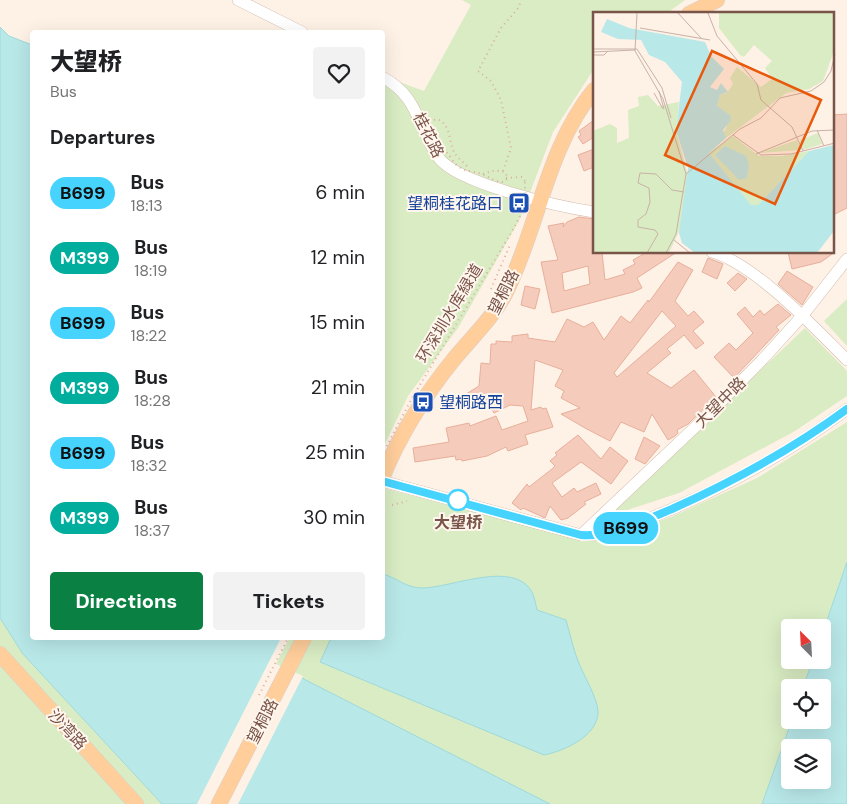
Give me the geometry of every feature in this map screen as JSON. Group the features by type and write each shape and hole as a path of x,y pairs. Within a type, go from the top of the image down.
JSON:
{"main road":[{"path":"693,12 717,0"},
{"name":"望桐路","path":"385,473 407,425 429,391 484,326 508,289 534,201 579,109 593,91"},
{"name":"望桐路","path":"220,804 303,640"},
{"name":"沙湾路","path":"0,654 136,804"}],"street":[{"path":"238,0 298,30"},
{"name":"桂花路","path":"385,79 401,89 413,103 438,156 445,165 468,178 534,201 593,212"},
{"path":"717,254 738,263 802,316 847,360"},
{"name":"大望中路","path":"581,535 710,413 802,316 847,259"},
{"path":"385,481 581,535 598,536 617,531 720,488 808,437 847,409"}],"path":[{"path":"503,171 512,148 501,100 491,82 478,71 501,28 519,7 520,0"},
{"path":"467,166 455,154 446,127 442,122 437,120 426,124 423,130 429,142 448,153 457,166 466,171 483,174 498,182 504,182 507,178 506,173 503,171 493,170 483,174"},
{"name":"环深圳水库緑道","path":"385,448 412,398 512,233 525,207 524,181 522,177 507,178"},
{"path":"490,291 534,201"},
{"path":"385,447 393,430 446,349"},
{"path":"392,505 407,501"}],"green space":[{"path":"462,0 685,0 669,12 593,12 593,71 553,132 520,219 458,328 408,396 385,444 385,77 424,91 471,5"},
{"path":"847,299 847,346 824,321"},
{"path":"805,328 847,371 847,396 795,431 679,493 606,517"},
{"path":"847,422 847,562 827,619 781,619 781,669 810,669 806,679 781,679 781,729 789,729 785,739 781,739 781,751 762,804 546,804 271,668 289,640 385,640 385,489 555,533 606,540 671,517 757,478"},
{"path":"0,618 23,654 162,804 0,804"}],"water":[{"path":"0,27 9,36 30,44 30,640 286,640 271,668 278,666 550,804 162,804 23,654 0,618"},
{"path":"847,562 847,804 762,804 781,751 781,789 831,789 831,739 785,739 789,729 831,729 831,679 806,679 810,669 831,669 831,619 827,619"},
{"path":"385,575 416,588 434,587 497,576 511,577 523,582 532,592 537,610 566,620 576,656 593,694 598,712 596,721 586,735 570,746 544,755 320,662 330,640 385,640"}],"pier":[{"path":"280,640 288,640 276,664 303,676 238,804 197,804"}],"building":[{"path":"847,114 847,208 834,214 834,115"},
{"path":"593,121 593,138 583,144 578,137 581,135 579,131"},
{"path":"593,149 593,167 584,171 578,155"},
{"path":"579,217 593,219 593,254 602,254 605,280 625,274 623,270 635,264 633,260 644,254 674,254 637,278 642,288 552,313 541,262 558,260 548,226 564,223 563,227 567,222","holes":["588,266 590,284 564,291 562,273"]},
{"path":"788,254 832,254 821,262 792,269"},
{"path":"708,258 723,264 717,279 702,272"},
{"path":"678,262 693,270 675,301 688,316 694,311 704,322 693,331 704,343 696,349 684,335 667,349 671,353 647,373 671,388 694,370 716,397 688,424 677,430 678,433 675,436 668,440 652,414 644,432 621,422 610,441 585,428 561,414 580,408 561,398 564,391 555,386 563,370 535,360 531,410 541,407 542,409 546,408 553,427 525,435 528,444 508,451 506,447 487,456 462,461 461,459 456,460 455,456 415,462 413,448 449,442 446,428 469,423 470,426 496,416 502,430 528,421 523,406 510,405 494,413 485,397 471,404 466,394 479,386 481,363 490,364 491,344 496,344 496,341 512,342 512,336 528,334 528,338 555,342 567,319 584,327 593,322 604,340 621,316 630,323 648,300 649,302","holes":["662,311 676,326 617,377 614,373"]},
{"path":"787,271 813,287 802,305 778,284"},
{"path":"738,273 747,279 735,291 727,283"},
{"path":"525,286 540,289 535,309 521,305"},
{"path":"778,304 791,315 776,327 779,330 734,378 714,357 729,343 736,350 753,333 737,314 745,307 753,317 760,310 764,315"},
{"path":"578,435 601,459 610,447 628,461 611,484 581,462 552,483 562,497 574,488 577,492 596,483 601,494 584,502 586,504 568,518 561,520 550,506 545,518 523,508 521,510 512,503 527,484 529,487 555,466 550,461 557,455 555,453"},
{"path":"644,437 660,446 645,464 635,459"}],"bus line":[{"name":"B699","path":"385,482 411,490 469,503 581,535 598,536 643,521 720,488 808,437 847,409"}],"place":[{"name":"望桐桂花路口","path":"519,203"},
{"name":"望桐路西","path":"423,402"},
{"name":"大望桥","path":"458,500"}]}
